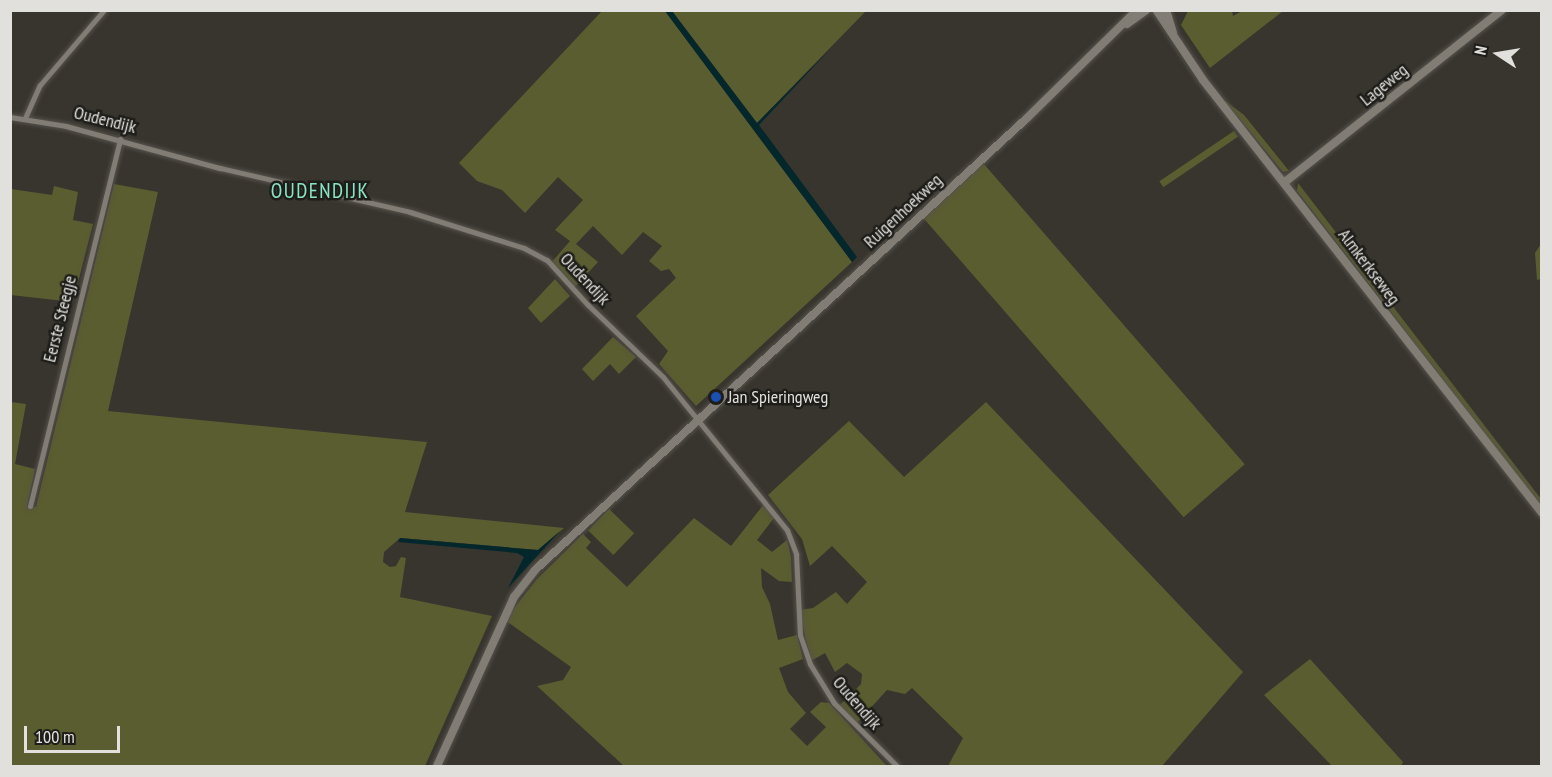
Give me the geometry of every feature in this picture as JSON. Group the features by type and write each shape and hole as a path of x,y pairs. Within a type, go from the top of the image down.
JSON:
{"street":[{"path":"25,118 40,86 104,10"},
{"name":"Ruigenhoekweg","path":"700,418 1125,25 1137,10"},
{"name":"Lageweg","path":"1285,182 1502,10"},
{"name":"Ruigenhoekweg","path":"1125,25 1156,11"},
{"name":"Almkerkseweg","path":"1156,11 1203,80 1542,513"},
{"name":"Oudendijk","path":"10,117 25,118 120,139 220,168 410,212 533,251 547,260 700,418 793,541 800,635 822,689 897,766"},
{"name":"Eerste Steegje","path":"30,506 120,139"},
{"path":"437,766 514,597 536,570 700,418"}],"green space":[{"path":"602,11 665,11 852,262 696,406 659,364 668,351 636,316 676,278 669,269 661,271 649,261 662,246 643,232 622,255 593,226 576,244 598,262 574,288 551,263 570,241 555,230 583,200 558,177 525,213 502,190 477,181 459,163"},
{"path":"672,11 866,11 757,123"},
{"path":"1188,11 1232,11 1233,16 1242,11 1283,11 1210,68 1181,25"},
{"path":"1224,100 1244,115 1289,171 1283,172"},
{"path":"1234,131 1238,137 1163,187 1159,181"},
{"path":"983,163 1245,464 1184,517 922,216"},
{"path":"1298,183 1541,499 1541,506 1297,191"},
{"path":"114,184 158,192 108,411 427,442 405,512 564,528 538,550 400,538 384,552 383,562 390,567 396,566 401,557 406,558 400,597 492,616 425,766 11,766 11,402 26,404 15,464 35,469 27,506 36,507"},
{"path":"54,186 78,192 73,220 93,224 73,302 11,295 11,189 52,195"},
{"path":"1541,244 1541,279 1537,280 1535,253"},
{"path":"555,279 570,296 541,323 528,308"},
{"path":"613,337 636,357 619,374 610,364 593,381 582,369"},
{"path":"986,402 1243,672 1162,766 948,766 963,738 912,688 905,694 887,690 856,724 839,706 861,684 862,674 847,663 835,672 825,653 811,661 799,610 813,608 836,592 847,604 867,582 832,546 810,566 802,539 768,495 849,421 904,477"},
{"path":"764,504 774,518 757,540 772,552 787,540 791,557 792,582 779,581 761,568 762,587 770,604 778,640 797,635 803,659 779,668 788,692 806,713 790,729 807,746 826,727 810,712 821,702 829,703 887,766 624,766 537,686 563,680 571,667 505,620 537,579 583,534 591,542 586,548 627,587 694,518 731,546"},
{"path":"609,509 634,533 613,555 588,531"},
{"path":"1310,659 1403,762 1401,766 1332,766 1264,695"}],"water":[{"path":"665,11 672,11 757,123 833,46 759,125 857,257 852,262"},
{"path":"560,531 508,588 524,557 517,553 398,542 400,538 538,550"}],"place":[{"name":"Jan Spieringweg","path":"716,397"}],"district":[{"name":"OUDENDIJK","path":"320,191"}]}
